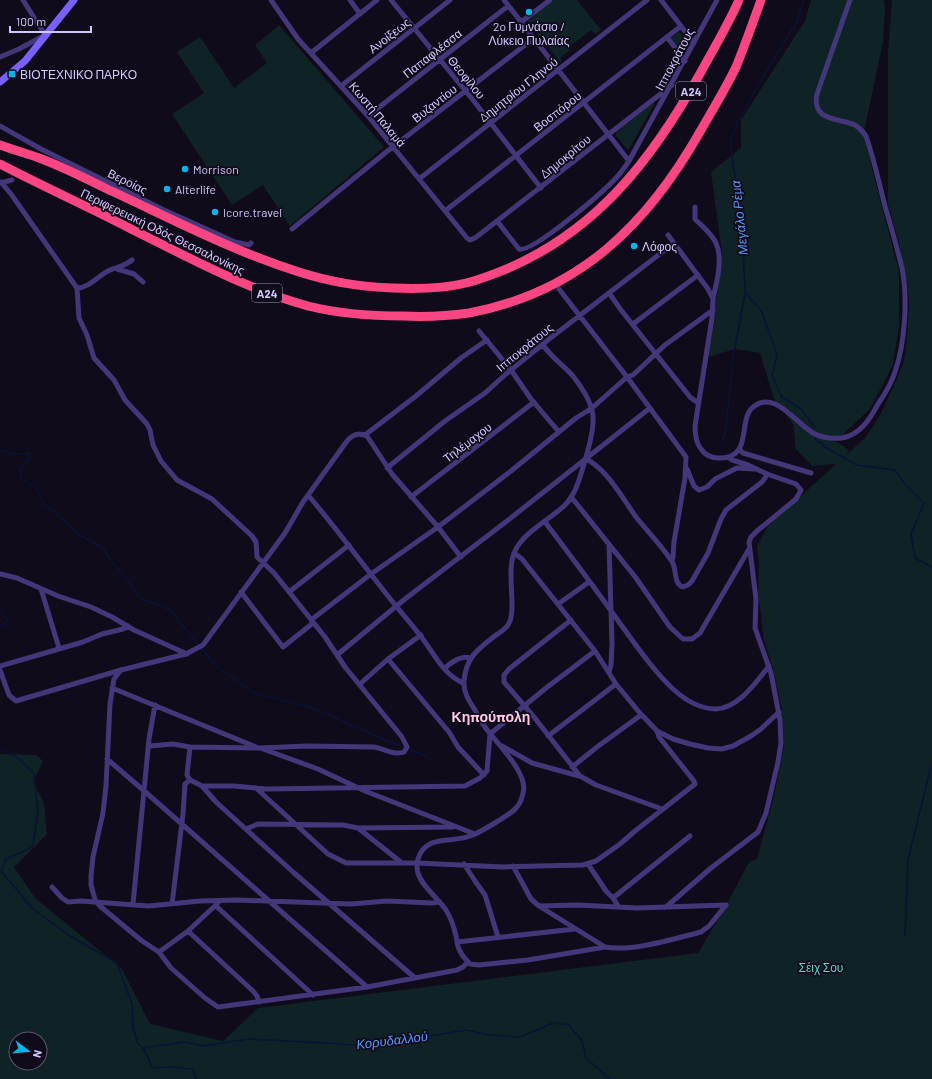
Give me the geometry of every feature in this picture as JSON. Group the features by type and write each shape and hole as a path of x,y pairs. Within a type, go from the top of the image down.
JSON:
{"highway":[{"name":"Περιφερειακή Οδός Θεσσαλονίκης","path":"0,145 38,158 240,251 301,273 340,283 378,288 434,288 464,284 515,266 544,251 589,218 621,189 663,136 683,106 739,0"},
{"name":"Περιφερειακή Οδός Θεσσαλονίκης","path":"0,164 205,266 288,300 329,311 370,316 417,316 474,312 511,302 555,283 578,270 603,252 639,220 656,200 707,120 735,69 762,0"}],"street":[{"path":"0,57 45,35 23,0"},
{"path":"0,82 24,61 74,0"},
{"name":"Κωστή Παλαμά","path":"271,0 298,39 368,116 470,240"},
{"path":"350,0 360,14"},
{"path":"311,53 377,0"},
{"name":"Θεοφίλου","path":"391,0 490,122 541,188"},
{"name":"Ανοίξεως","path":"341,86 450,0"},
{"path":"504,0 629,161"},
{"path":"521,22 550,0"},
{"name":"Δημητρίου Γληνού","path":"419,179 647,0"},
{"path":"661,0 694,43"},
{"name":"Ιπποκράτους","path":"497,221 519,249 523,249 551,233 585,207 617,177 629,161 672,85 717,0"},
{"path":"695,207 695,219 716,242 719,264 695,432 701,449 710,456 722,458 728,457 739,449 743,441 747,415 754,406 764,402 777,404 808,430 821,436 842,438 853,434 862,427 870,417 896,372 905,318 905,298 902,268 866,136 859,128 849,123 831,120 819,109 816,102 817,94 850,0"},
{"name":"Παπαφλέσσα","path":"368,116 508,6"},
{"name":"Βοσπόρου","path":"445,211 681,26"},
{"path":"667,37 685,61"},
{"name":"Βυζαντίου","path":"292,229 392,147 534,38"},
{"name":"Δημοκρίτου","path":"470,240 475,238 541,188 672,85"},
{"name":"Βεροίας","path":"0,126 48,153 162,209 235,242 249,245 251,243"},
{"path":"12,180 1,182 77,288 79,318 87,335 94,358 114,380 126,400 147,424 150,430 153,445 161,461 177,480 212,499 252,536 256,542 257,557 274,573 312,621 406,744 407,750 404,752 393,753 383,748 373,747 312,746 190,748 173,744 149,746"},
{"path":"668,235 708,289 713,299"},
{"name":"Ιπποκράτους","path":"387,468 446,421 485,393 511,370 674,243"},
{"path":"77,288 86,286 104,273 127,264 132,260"},
{"path":"116,268 134,274 143,282"},
{"path":"633,324 698,275"},
{"path":"559,289 627,377 686,458 682,503 672,560"},
{"path":"609,293 690,397 698,403"},
{"path":"241,592 283,647 312,621 372,574 438,527 523,462 576,418 592,408 627,377 633,375 666,345 713,310"},
{"path":"479,331 559,432"},
{"path":"0,670 9,695 16,701 121,670 187,654 203,645 285,533 299,508 350,438 356,434 365,435 416,396 461,358 487,340"},
{"path":"539,906 618,906 637,908 726,905 709,926 701,932 633,947 605,947 554,956 475,965 468,962 459,950 450,917 440,902 420,878 417,871 417,863 421,852 429,844 436,841 464,838 474,834 513,811 518,806 523,793 524,786 514,765 483,725 466,697 463,683 466,667 470,658 503,631 510,622 512,614 511,570 514,553 521,542 572,498 586,459 591,434 593,414 592,408 576,381 543,345"},
{"name":"Τηλέμαχου","path":"411,497 534,402"},
{"path":"337,655 397,606 462,557 650,408"},
{"path":"365,435 387,468 462,557"},
{"path":"739,449 743,453 811,473"},
{"path":"666,907 711,868 758,832 766,813 780,750 781,737 779,712 769,666 755,628 756,599 749,541 753,534 793,502 800,492 800,487 796,484 732,460 728,457"},
{"path":"586,459 594,464 610,481 650,534 672,560 678,583 683,587 692,581 710,550 726,510 764,480 767,474"},
{"path":"686,468 694,486 699,490 707,487 715,479 737,468 757,469"},
{"path":"308,495 420,635 436,659 453,677 463,683"},
{"path":"572,498 636,578 670,627 681,638 687,640 696,637 700,633 750,548"},
{"path":"545,522 651,664 672,688 692,703 703,707 716,709 734,702 747,692 769,666"},
{"path":"609,544 611,611 611,657 609,672"},
{"path":"289,592 349,545"},
{"path":"514,553 522,559 571,620 595,651 616,684 641,715 657,731 673,739 690,744 722,749 733,746 751,736 779,712"},
{"path":"0,574 17,578 41,589 96,609 187,654"},
{"path":"558,604 589,582"},
{"path":"41,589 59,648"},
{"path":"571,620 506,672 503,680 572,768 580,776"},
{"path":"0,666 83,642 128,626"},
{"path":"360,684 388,659 420,635"},
{"path":"202,786 238,786 256,788 464,786 480,778 488,771 490,734 524,705 595,651"},
{"path":"445,668 449,664 464,657 470,658"},
{"path":"388,659 449,732 458,747 484,775"},
{"path":"121,670 114,679 112,688 106,786 94,849 91,885 96,902 107,913 142,941 159,952 171,968 215,1006 228,1006 367,987 458,970 468,962"},
{"path":"548,736 616,684"},
{"path":"112,688 260,748 318,769 356,787 474,834"},
{"path":"133,904 149,746 155,705"},
{"path":"572,768 597,747 641,715"},
{"path":"256,788 328,854 346,863 417,863 513,866 588,864 599,859 620,844 662,809 694,786 695,782 659,737 657,731"},
{"path":"498,743 532,763 580,776 596,785 662,809"},
{"path":"190,748 187,773 190,780 202,786 216,802 329,904 415,978"},
{"path":"107,759 367,987"},
{"path":"172,904 183,814 185,784 190,780"},
{"path":"246,829 258,824 343,826 358,828 456,827"},
{"path":"358,828 402,863"},
{"path":"613,898 690,836"},
{"path":"464,864 486,895 498,937"},
{"path":"588,864 618,906"},
{"path":"513,866 531,899 539,906 605,947"},
{"path":"52,887 68,902 80,901 149,906 222,900 329,904 364,904 387,901 440,902"},
{"path":"159,952 188,931 222,900"},
{"path":"216,906 313,995"},
{"path":"457,942 576,929"},
{"path":"188,931 253,990 259,1002"}],"green space":[{"path":"553,0 577,0 601,30 596,34 591,30 569,47 571,49 560,58 562,61 560,62 527,21"},
{"name":"Σέιχ Σου","path":"811,0 884,0 883,42 864,132 873,173 899,271 899,326 893,365 870,409 839,438 825,438 844,446 849,451 844,457 865,438 879,417 897,379 904,360 907,340 909,301 899,243 888,205 888,51 892,0 932,0 932,1079 0,1079 0,754 36,755 43,761 33,781 44,803 47,834 14,867 35,898 122,969 150,1024 223,1041 258,1008 698,953 723,911 749,862 757,859 773,800 784,747 782,709 773,669 763,637 758,592 759,564 757,546 768,526 836,464 812,466 796,449 793,424 774,399 760,353 735,349 708,357 721,271 722,253 711,172 741,148 741,120 805,21"},
{"path":"279,25 384,147 290,226 263,185 232,205 172,114 204,93 177,52 200,37 234,88 267,63 255,45"},
{"path":"680,32 687,43 682,53 671,38"},
{"path":"652,103 654,103 654,105 629,149 627,149 616,136 616,132"}],"waterway":[{"name":"Μεγάλο Ρέμα","path":"804,0 796,23 758,85 737,124 730,141 742,225 745,292 762,312 777,355 772,376 782,397 801,409 815,427"},
{"path":"722,443 726,430 733,359 745,293"},
{"name":"Μεγάλο Ρέμα","path":"815,438 816,441 822,443 823,446 857,465 895,470 906,485 924,503 911,534 915,558 932,567"},
{"path":"0,450 13,454 28,453 30,459 20,468 21,478 37,489 44,504 75,532 103,548 140,598 170,610 216,666 254,693 313,708 426,756"},
{"path":"0,612 9,622 0,626"},
{"path":"0,750 18,758 34,773 38,810 33,847 6,859 1,871 33,909 70,936 117,963 132,1004 133,1028 138,1044 143,1048 153,1068 174,1067 193,1069 196,1079"},
{"path":"905,935 908,860 932,762"},
{"name":"Κορυδαλλού","path":"143,1048 184,1042 204,1046 249,1039 355,1045 392,1039 424,1037 466,1030 490,1035 520,1037 553,1023 569,1025 582,1041 586,1058 610,1079"}],"place":[{"name":"2o Γυμνάσιο / Λύκειο Πυλαίας","path":"529,12"},
{"name":"ΒΙΟΤΕΧΝΙΚΟ ΠΑΡΚΟ","path":"12,74"},
{"name":"Morrison","path":"185,169"},
{"name":"Alterlife","path":"167,189"},
{"name":"Icore.travel","path":"215,212"},
{"name":"Λόφος","path":"634,246"}],"district":[{"name":"Κηπούπολη","path":"491,716"}]}
